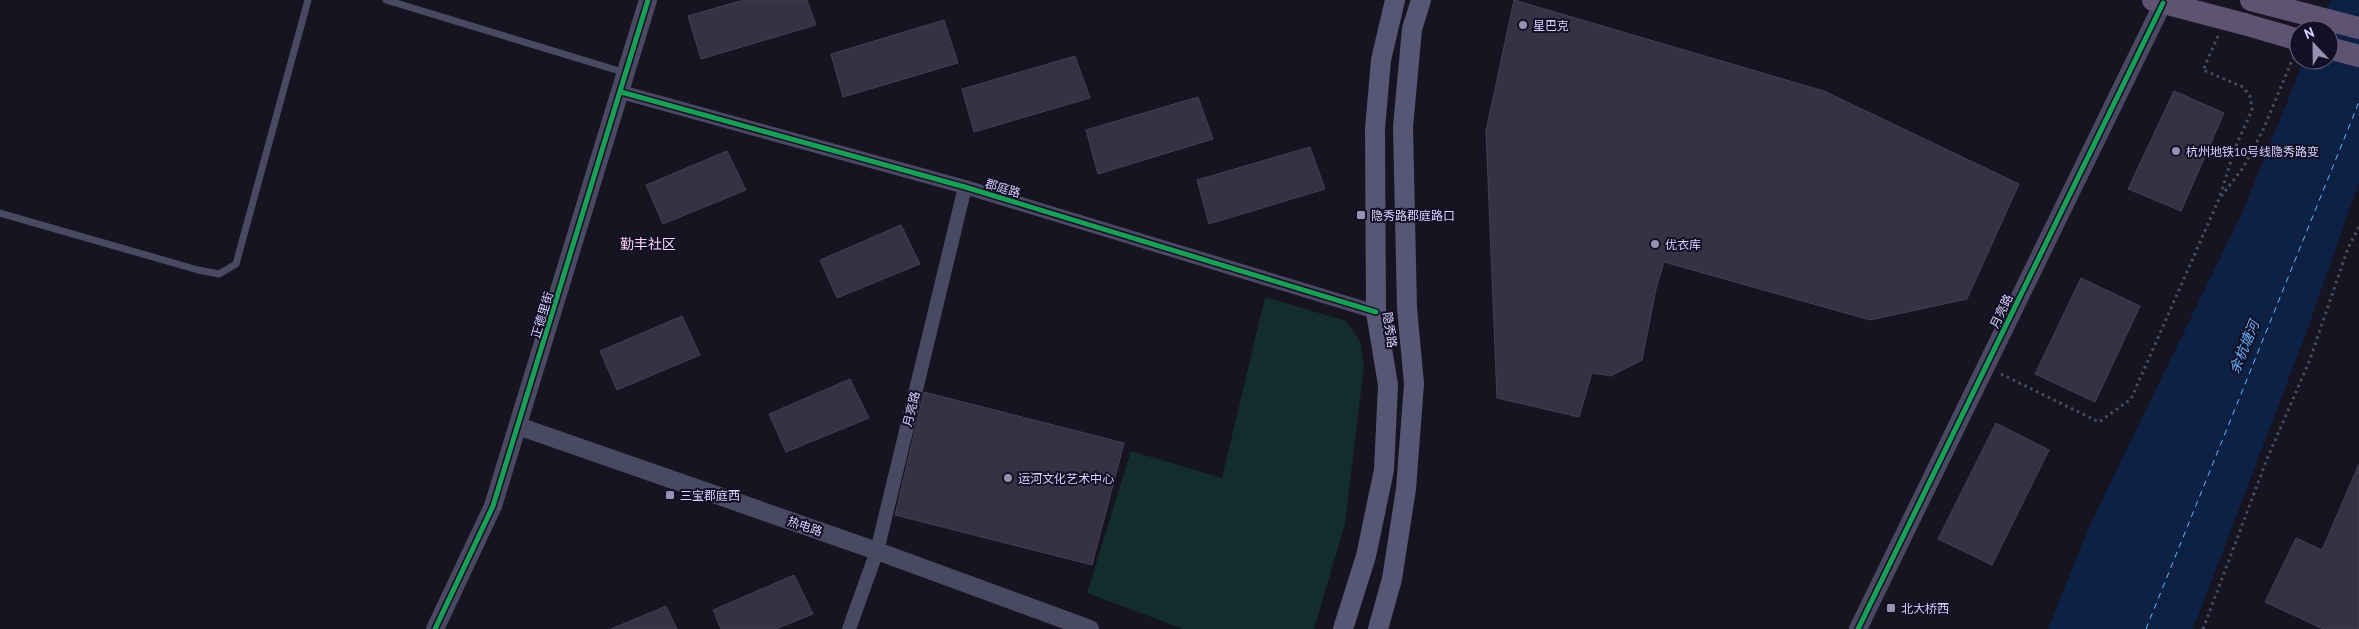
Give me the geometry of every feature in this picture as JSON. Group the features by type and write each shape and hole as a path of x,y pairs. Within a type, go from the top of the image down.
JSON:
{"main road":[{"name":"隐秀路","path":"1343,629 1366,556 1384,470 1388,385 1376,312 1375,129 1381,60 1395,0"},
{"name":"隐秀路","path":"1378,629 1392,579 1406,489 1414,384 1407,308 1403,127 1412,29 1421,0"},
{"path":"2251,0 2359,28"},
{"path":"2158,1 2234,21 2289,45"},
{"path":"2339,51 2359,56"}],"street":[{"name":"正德里街","path":"435,629 493,506 627,74 648,0"},
{"name":"月亮路","path":"1858,629 2158,1"},
{"name":"郡庭路","path":"621,92 965,187 1376,312"},
{"name":"月亮路","path":"849,629 876,551 965,187"},
{"name":"热电路","path":"518,426 876,551 1090,629"}],"lane":[{"path":"0,213 198,270 219,274 236,264 308,0"},
{"path":"386,0 627,74"}],"path":[{"path":"1984,366 2099,422 2131,399 2219,199 2235,148 2252,110 2250,96 2243,86 2203,70 2234,21"},
{"path":"2219,199 2243,168 2270,114 2289,66"},
{"path":"2203,629 2267,459 2309,362 2348,248 2359,227"}],"green space":[{"path":"1265,297 1346,321 1360,341 1364,366 1345,524 1314,629 1183,629 1087,593 1131,451 1222,478"}],"water":[{"name":"余杭塘河","path":"2331,0 2359,0 2359,182 2305,336 2193,629 2048,629 2089,527 2242,213 2300,70 2339,70 2339,20 2322,20"}],"building":[{"path":"743,0 807,0 816,25 701,59 688,16"},
{"path":"1514,0 1824,91 2019,184 1967,299 1870,320 1664,262 1656,289 1642,360 1611,376 1592,373 1579,417 1497,398 1486,131"},
{"path":"944,20 958,63 843,97 831,54"},
{"path":"1075,56 1090,98 974,132 962,89"},
{"name":"杭州地铁10号线隐秀路变","path":"2174,91 2224,113 2181,211 2128,189"},
{"path":"1198,97 1213,139 1098,174 1086,130"},
{"path":"1310,147 1325,189 1209,224 1197,180"},
{"path":"727,151 746,190 663,224 646,185"},
{"path":"901,225 920,264 837,298 820,260"},
{"path":"2081,278 2140,306 2095,402 2035,374"},
{"path":"682,316 700,355 617,390 600,351"},
{"path":"850,379 869,418 786,452 769,414"},
{"name":"运河文化艺术中心","path":"924,392 1124,443 1092,565 895,515"},
{"path":"1996,423 2049,450 1992,565 1938,539"},
{"path":"2359,464 2359,629 2323,629 2265,602 2296,538 2322,550"},
{"path":"794,575 813,614 776,629 721,629 713,610"},
{"path":"666,606 677,629 611,629"}],"ferry route":[{"path":"2146,629 2359,102"}],"cycle path":[{"path":"435,629 493,506 648,0"},
{"path":"1858,629 2163,3"},
{"path":"621,92 965,187 1376,312"}],"place":[{"name":"星巴克","path":"1523,25"},
{"name":"杭州地铁10号线隐秀路变","path":"2176,151"},
{"name":"隐秀路郡庭路口","path":"1361,215"},
{"name":"优衣库","path":"1655,244"},
{"name":"运河文化艺术中心","path":"1008,478"},
{"name":"三宝郡庭西","path":"670,495"},
{"name":"北大桥西","path":"1891,608"}],"district":[{"name":"勤丰社区","path":"648,244"}]}
